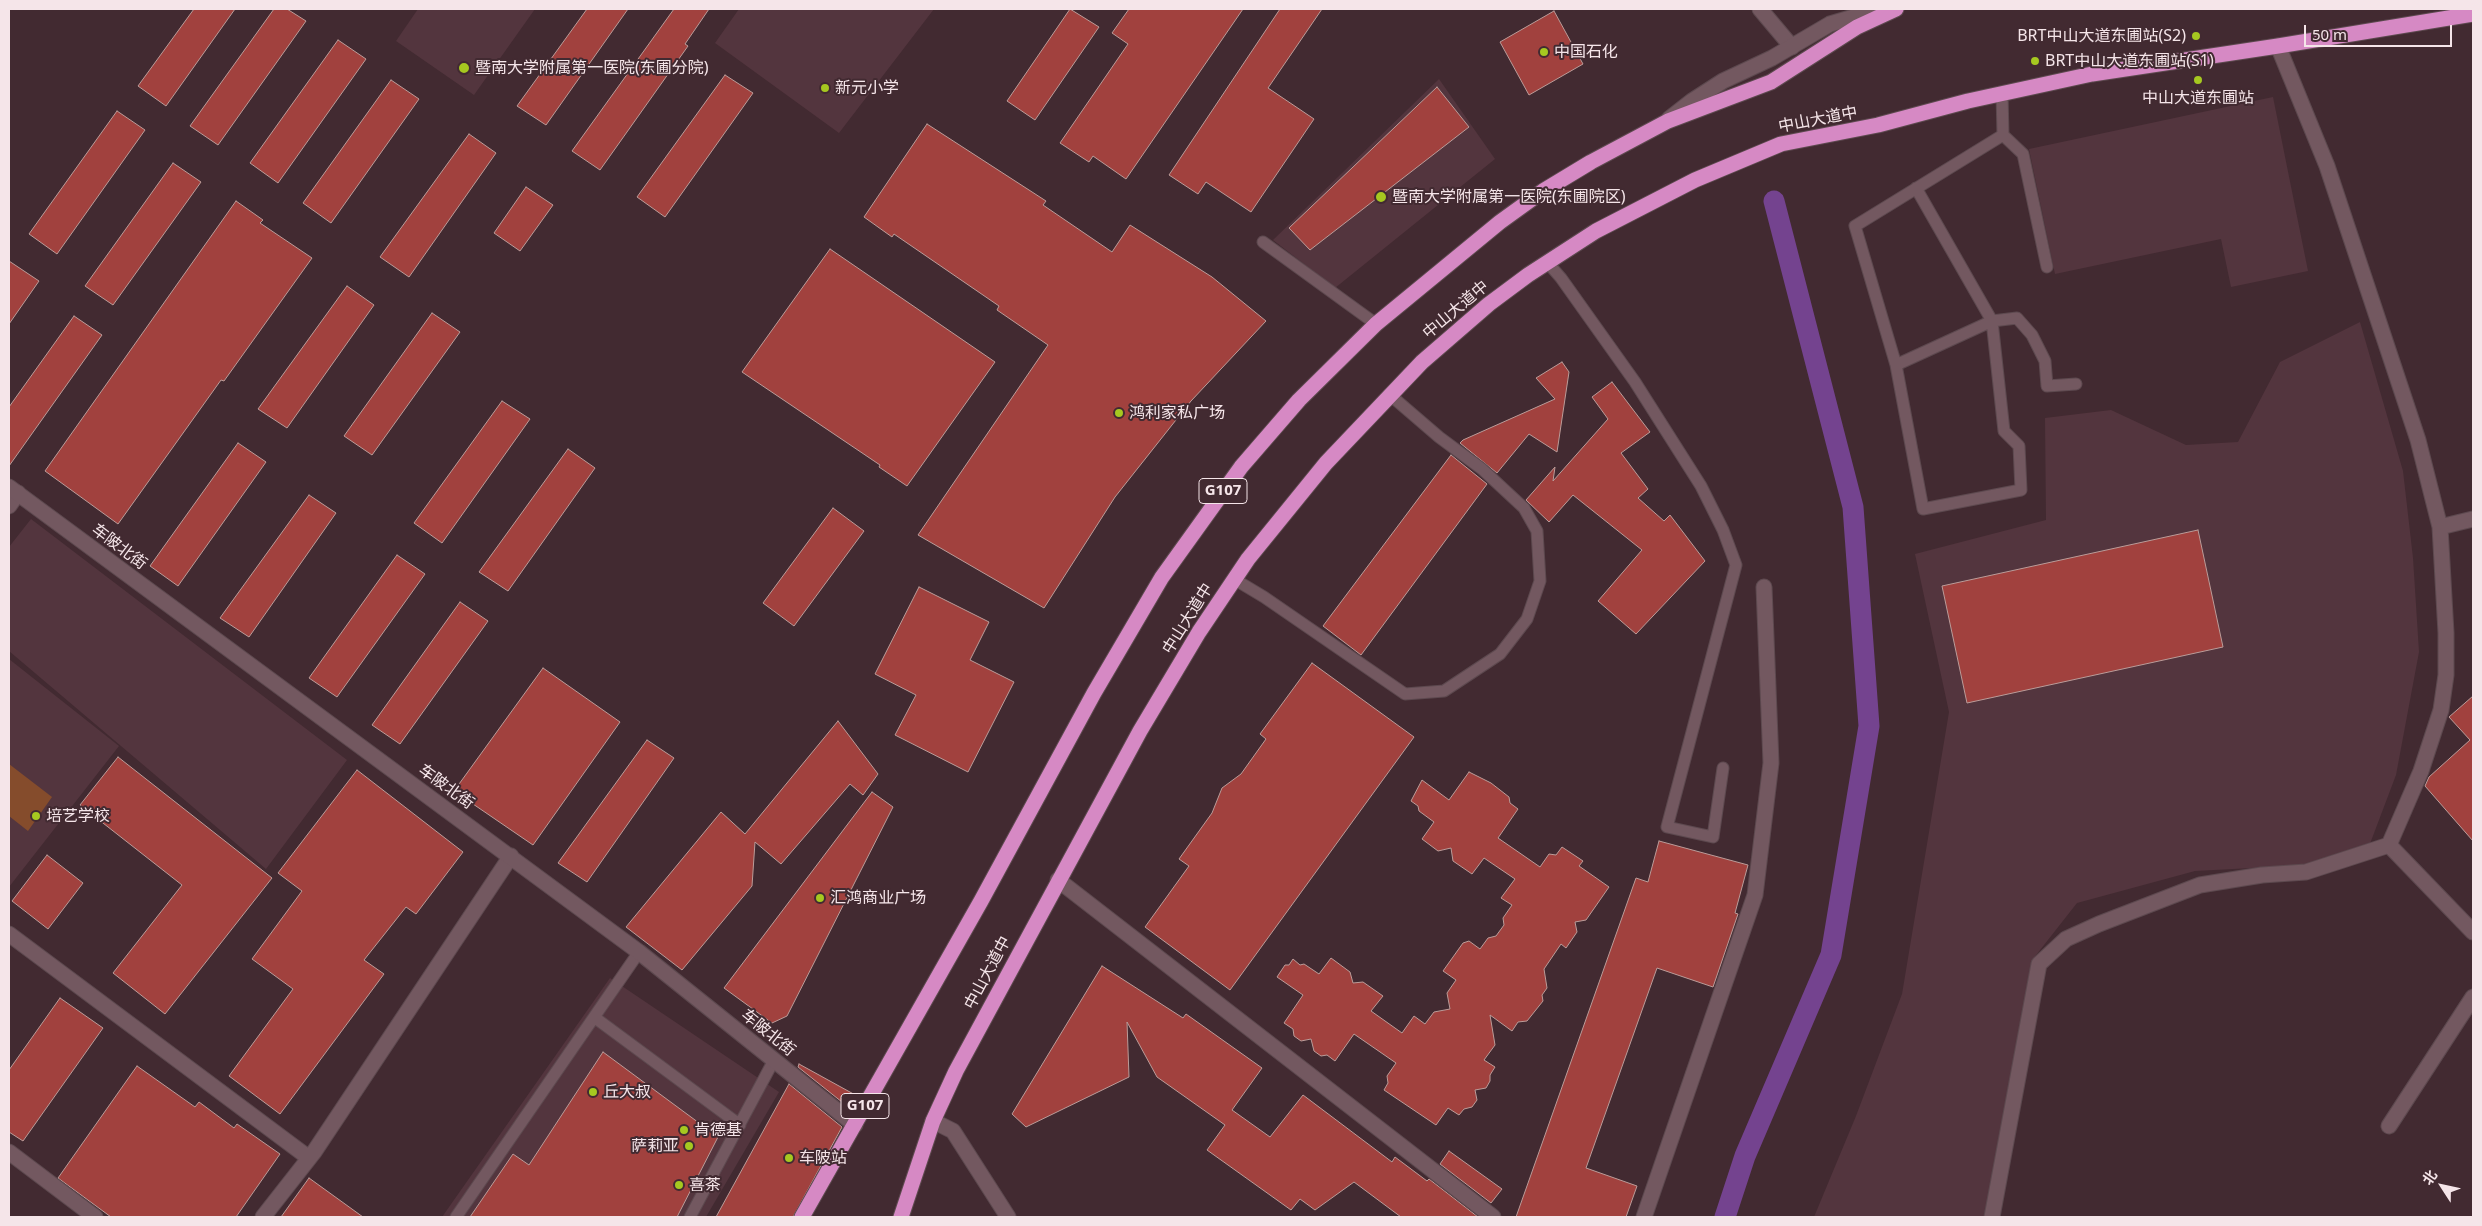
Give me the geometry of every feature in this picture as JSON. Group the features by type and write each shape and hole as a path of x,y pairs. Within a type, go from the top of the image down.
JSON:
{"highway":[{"path":"1668,121 1771,82 1858,27 1896,9"},
{"name":"中山大道中","path":"900,1217 933,1121 956,1071 1058,880 1157,701 1234,579 1304,488 1389,394 1454,333 1489,304 1547,262 1596,231 1686,184 1738,160 1781,144 1878,125 2002,93 2092,74 2473,14"},
{"name":"G107","path":"802,1217 981,901 1047,776 1162,578 1252,453 1299,400 1376,324 1500,222 1591,162 1668,121"}],"street":[{"path":"1760,9 1792,47"},
{"path":"1668,121 1692,101 1723,81 1792,47 1830,24 1881,9"},
{"path":"1992,1217 2039,964 2066,939 2099,924 2200,885 2306,872 2389,845 2421,771 2441,710 2446,675 2446,633 2440,527 2418,440 2327,166 2278,46"},
{"path":"9,506 13,490"},
{"name":"车陂北街","path":"13,490 231,653 511,856 639,952 855,1124"},
{"path":"2440,527 2473,519"},
{"path":"1644,1217 1755,895 1771,763 1764,587"},
{"path":"2389,845 2473,932"},
{"path":"263,1217 309,1158 511,856"},
{"path":"1058,880 1493,1217"},
{"path":"9,934 309,1158"},
{"path":"2389,1126 2473,997"},
{"path":"933,1121 954,1132 1008,1217"},
{"path":"9,1152 95,1217"}],"lane":[{"path":"2002,93 2002,135 2023,154 2047,267"},
{"path":"1916,188 1992,321 2004,431 2019,446 2021,490 1923,509 1896,365 1855,226 1916,188 2002,135"},
{"path":"1263,242 1376,324"},
{"path":"1547,262 1561,278 1635,382 1701,486 1723,530 1736,566 1667,827 1713,837 1723,768"},
{"path":"1896,365 1992,321 2018,318 2032,335 2045,361 2047,386 2076,384"},
{"path":"1234,579 1264,597 1405,694 1444,691 1500,654 1527,619 1540,581 1537,531 1524,508 1489,475 1438,437 1389,394"},
{"path":"456,1217 639,952"},
{"path":"594,1017 740,1125"},
{"path":"690,1217 774,1060"}],"shaded area":[{"name":"暨南大学附属第一医院(东圃分院)","path":"418,9 535,9 474,95 396,41"},
{"name":"新元小学","path":"739,9 934,9 839,133 715,43"},
{"name":"暨南大学附属第一医院(东圃院区)","path":"1439,79 1495,159 1335,288 1273,240"},
{"path":"2273,97 2308,271 2231,287 2221,239 2055,274 2029,149"},
{"path":"2360,322 2403,471 2413,558 2419,652 2396,775 2368,849 2328,864 2195,871 2077,903 2033,959 1989,1217 1814,1217 1856,1116 1902,994 1949,712 1915,554 2046,520 2045,418 2111,410 2186,445 2238,442 2280,362"},
{"path":"31,519 347,760 266,869 9,651 9,547"},
{"name":"培艺学校","path":"9,659 119,746 9,887"},
{"path":"9,764 52,797 28,831 9,816"},
{"path":"610,978 779,1092 706,1217 442,1217"}],"building":[{"path":"194,9 235,9 166,106 138,86"},
{"path":"274,9 287,9 306,21 218,145 190,126"},
{"path":"587,9 628,9 546,125 517,106"},
{"path":"674,9 709,9 685,44 688,46 600,170 572,151"},
{"path":"1070,9 1099,27 1035,120 1007,101"},
{"path":"1129,9 1243,9 1126,179 1093,156 1089,162 1060,143 1128,44 1112,33"},
{"path":"1280,9 1322,9 1268,88 1314,119 1251,212 1206,182 1198,194 1169,175"},
{"path":"1554,11 1583,64 1529,95 1500,42"},
{"path":"338,40 366,59 278,183 250,163"},
{"path":"725,75 753,93 665,217 637,197"},
{"path":"391,80 419,99 331,223 303,203"},
{"path":"1437,87 1469,127 1310,250 1289,228"},
{"path":"117,111 145,130 57,254 29,234"},
{"path":"927,124 1046,201 1043,205 1112,252 1130,225 1212,277 1266,321 1191,401 1115,497 1044,608 918,535 1048,345 997,310 999,306 894,234 892,237 864,217"},
{"path":"469,134 496,153 409,277 380,257"},
{"path":"173,163 201,182 113,305 85,286"},
{"path":"526,187 553,205 520,251 494,233"},
{"path":"236,201 263,220 260,223 312,258 224,381 221,380 118,524 45,471"},
{"path":"830,249 995,362 907,486 879,467 880,465 742,372"},
{"path":"9,261 39,281 9,324"},
{"path":"347,286 374,305 287,428 258,409"},
{"path":"432,313 460,332 372,455 344,436"},
{"path":"74,316 102,335 9,466 9,407"},
{"path":"1562,362 1569,372 1557,452 1529,434 1497,473 1460,443 1555,399 1536,378"},
{"path":"1612,382 1650,432 1621,453 1648,489 1638,498 1664,521 1670,515 1705,561 1636,634 1598,601 1642,550 1573,495 1549,522 1526,500 1555,467 1553,481 1608,419 1592,397"},
{"path":"502,401 530,419 442,543 414,523"},
{"path":"238,443 266,462 178,586 150,566"},
{"path":"568,449 595,468 508,591 479,572"},
{"path":"1451,455 1487,484 1361,655 1323,626"},
{"path":"309,495 336,513 249,637 220,618"},
{"path":"833,508 864,531 794,626 763,603"},
{"path":"2198,530 2223,647 1967,703 1942,586"},
{"path":"397,555 425,574 337,697 309,678"},
{"path":"919,587 989,622 970,660 1014,682 968,772 895,735 916,695 875,674"},
{"path":"460,602 488,621 400,744 372,725"},
{"path":"1312,663 1414,737 1230,990 1145,927 1189,866 1179,859 1212,813 1222,788 1241,774 1266,739 1260,734"},
{"path":"543,668 620,722 533,845 454,791"},
{"path":"2473,696 2473,841 2425,786 2429,777 2470,740 2449,717"},
{"path":"838,721 878,774 863,795 850,784 781,864 755,842 752,886 682,970 626,927 721,812 745,834"},
{"path":"647,740 674,758 587,882 558,863"},
{"path":"118,757 272,878 165,1014 113,973 182,885 80,805"},
{"path":"357,770 463,852 416,914 406,907 364,960 384,974 280,1114 229,1076 293,989 252,959 302,891 278,873"},
{"path":"1469,772 1491,783 1509,797 1510,803 1518,809 1498,838 1540,867 1549,854 1556,855 1562,847 1583,861 1579,866 1609,887 1586,920 1575,922 1577,932 1566,948 1561,944 1544,969 1547,988 1542,995 1543,1001 1527,1021 1518,1022 1512,1031 1490,1015 1495,1045 1484,1060 1495,1067 1490,1075 1490,1081 1486,1088 1475,1090 1477,1100 1472,1107 1464,1109 1459,1115 1448,1108 1436,1125 1384,1090 1388,1083 1387,1076 1396,1063 1354,1034 1335,1061 1327,1055 1321,1056 1314,1051 1311,1039 1301,1041 1294,1036 1293,1029 1284,1023 1303,995 1277,977 1285,965 1289,965 1293,959 1300,965 1304,964 1319,974 1331,958 1350,972 1353,983 1363,982 1383,996 1371,1011 1402,1033 1414,1016 1425,1024 1434,1012 1450,1009 1447,993 1456,980 1443,971 1463,943 1469,941 1480,949 1488,938 1496,936 1504,925 1503,918 1512,905 1501,898 1515,879 1484,858 1472,874 1453,861 1451,848 1438,851 1422,839 1434,822 1419,811 1418,806 1411,801 1422,780 1449,800"},
{"name":"汇鸿商业广场","path":"872,792 893,807 787,1016 772,1023 724,988"},
{"path":"1659,841 1748,865 1735,913 1738,914 1713,987 1657,968 1586,1168 1637,1186 1626,1217 1516,1217 1636,878 1648,882"},
{"path":"47,855 83,883 48,929 12,901"},
{"path":"1102,966 1183,1018 1186,1014 1262,1068 1232,1110 1270,1137 1303,1095 1392,1162 1395,1157 1427,1181 1429,1179 1478,1217 1401,1217 1354,1182 1315,1210 1300,1199 1291,1210 1207,1150 1225,1125 1157,1077 1127,1022 1129,1077 1026,1127 1012,1114"},
{"path":"60,998 103,1028 23,1141 9,1132 9,1070"},
{"path":"603,1052 718,1137 677,1217 470,1217 513,1154 529,1165"},
{"path":"799,1064 859,1097 852,1110 798,1067"},
{"path":"137,1066 195,1107 199,1102 234,1128 237,1124 280,1154 236,1217 111,1217 58,1178"},
{"name":"车陂站","path":"789,1084 842,1127 793,1217 716,1217"},
{"path":"1449,1151 1502,1189 1491,1203 1440,1164"},
{"path":"309,1178 363,1217 281,1217"}],"waterway":[{"path":"1725,1217 1745,1156 1831,955 1869,726 1853,507 1774,201"}],"place":[{"name":"BRT中山大道东圃站(S2)","path":"2196,36"},
{"name":"中国石化","path":"1544,52"},
{"name":"BRT中山大道东圃站(S1)","path":"2035,61"},
{"name":"暨南大学附属第一医院(东圃分院)","path":"464,68"},
{"name":"中山大道东圃站","path":"2198,80"},
{"name":"新元小学","path":"825,88"},
{"name":"暨南大学附属第一医院(东圃院区)","path":"1381,197"},
{"name":"鸿利家私广场","path":"1119,413"},
{"name":"培艺学校","path":"36,816"},
{"name":"汇鸿商业广场","path":"820,898"},
{"name":"丘大叔","path":"593,1092"},
{"name":"肯德基","path":"684,1130"},
{"name":"萨莉亚","path":"689,1146"},
{"name":"车陂站","path":"789,1158"},
{"name":"喜茶","path":"679,1185"}]}
